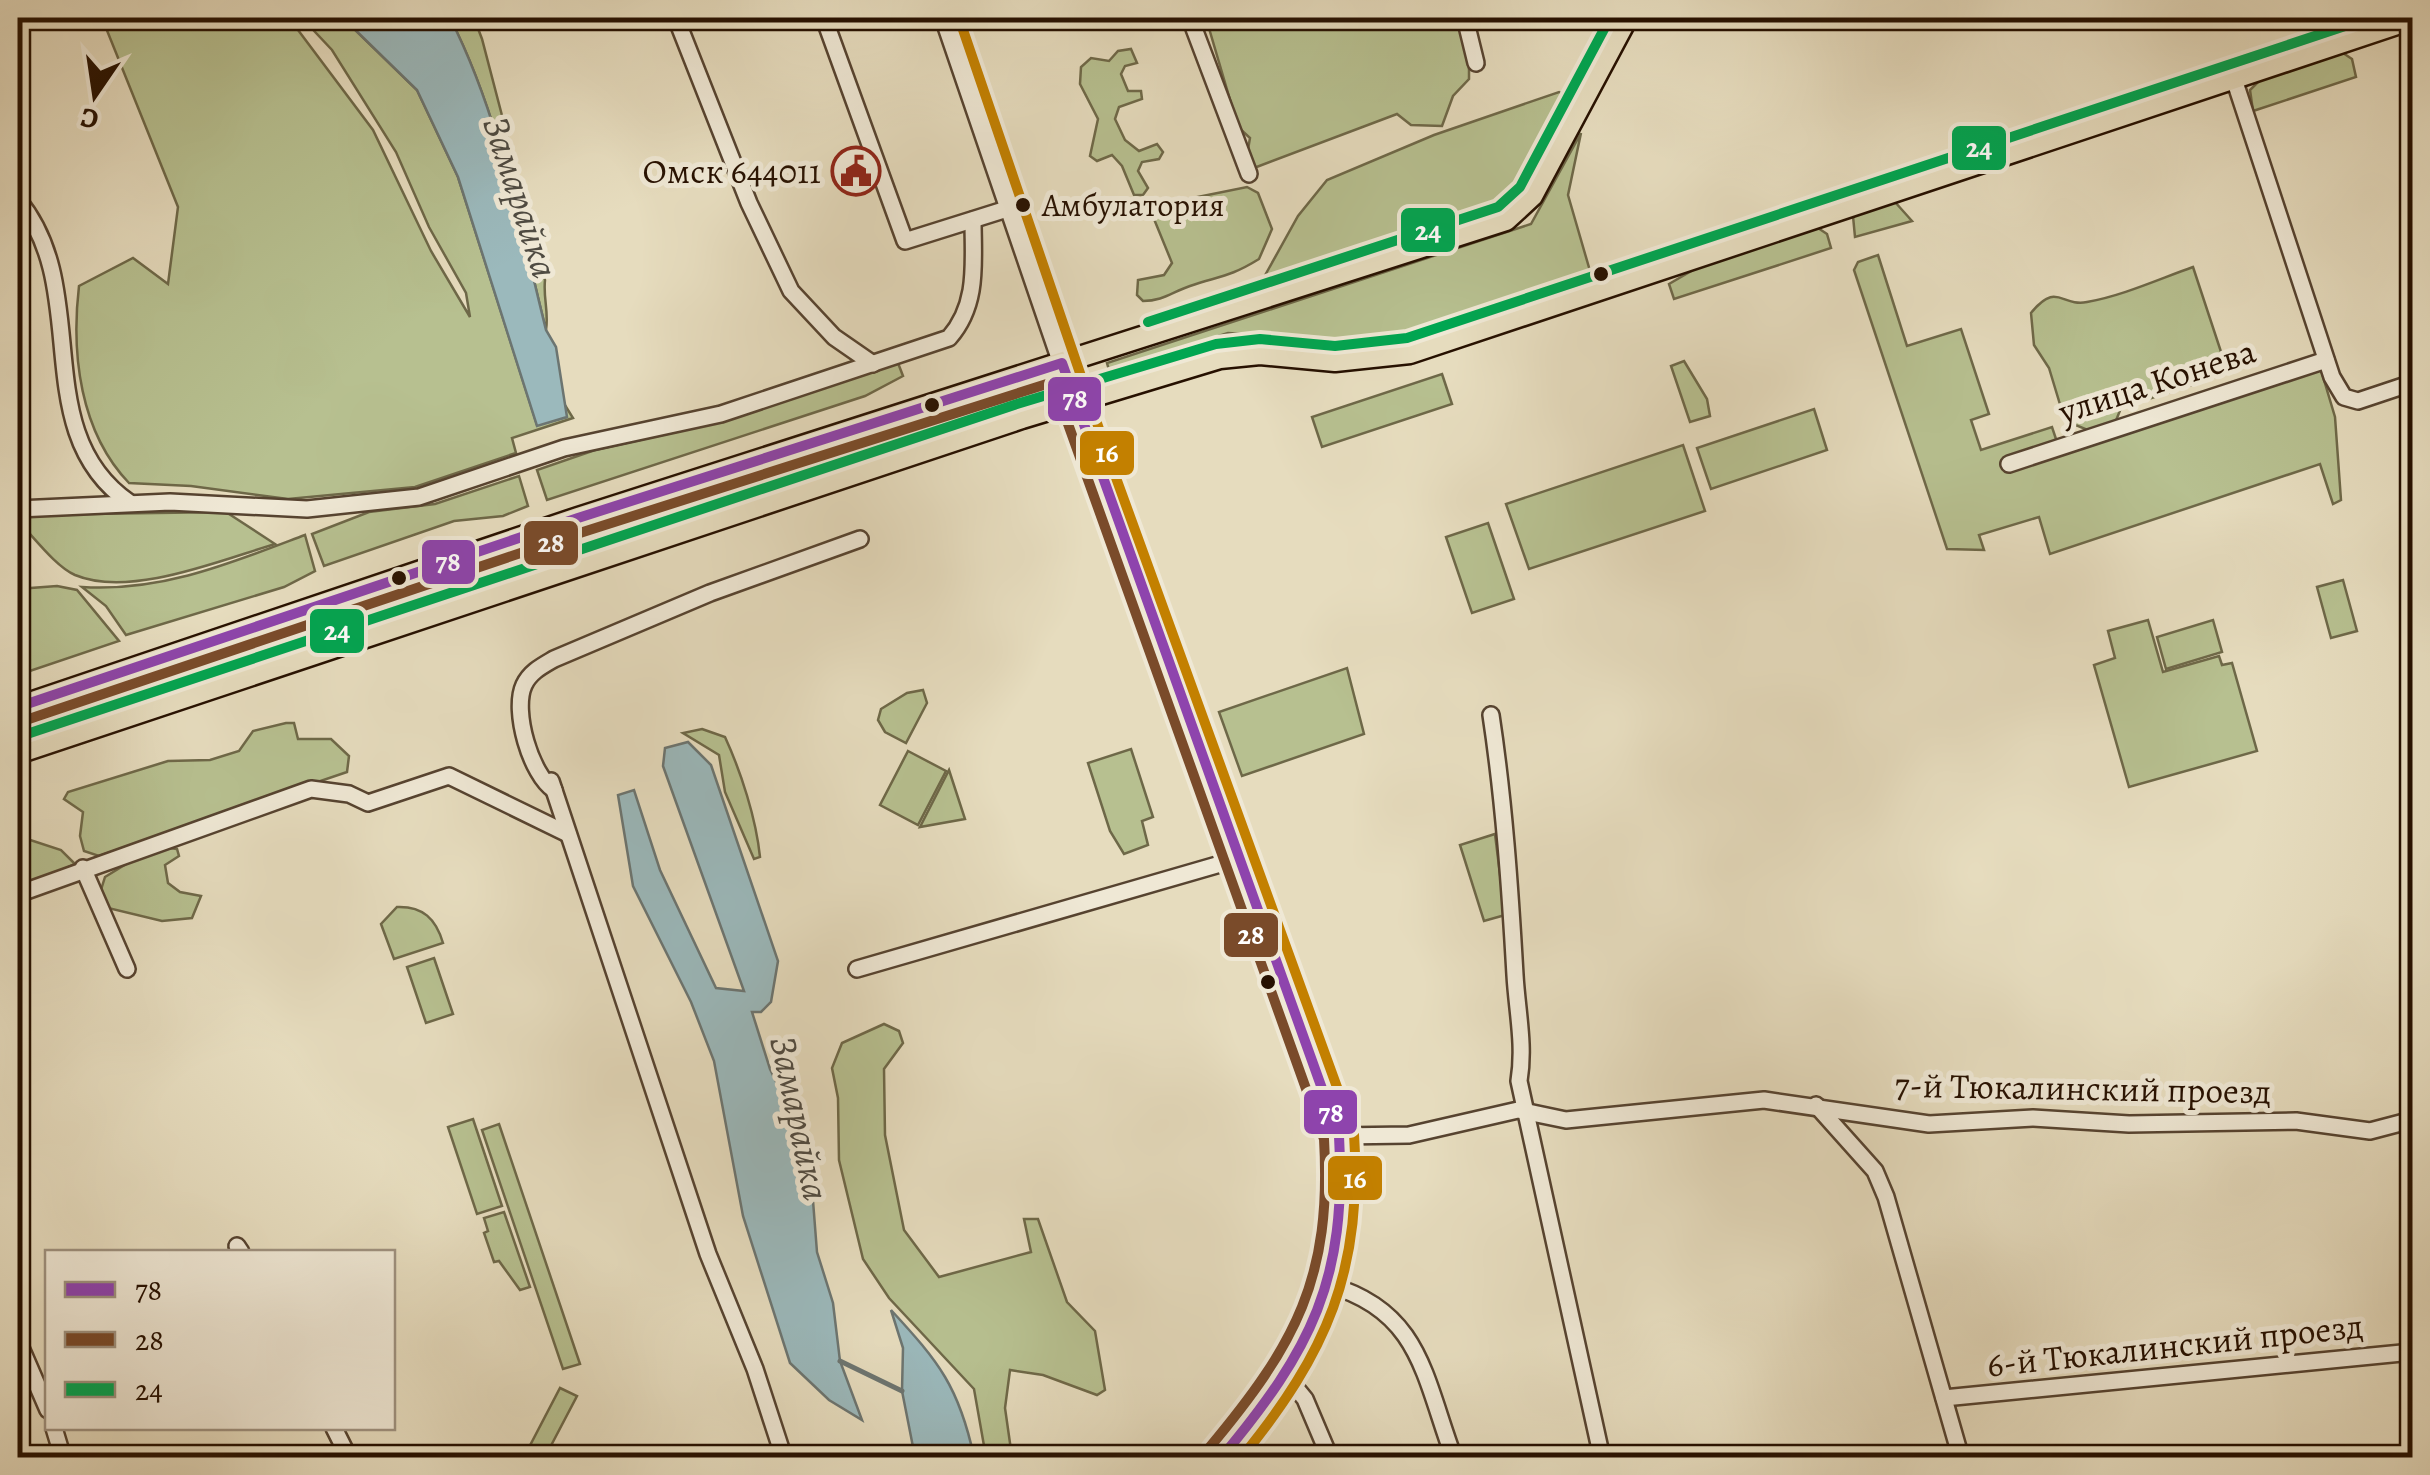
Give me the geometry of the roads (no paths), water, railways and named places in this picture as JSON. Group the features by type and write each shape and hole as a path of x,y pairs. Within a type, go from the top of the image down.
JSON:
{"main road":[{"path":"18,707 560,524 1506,220 1532,196 1627,18"},
{"path":"18,753 1074,402 1220,358 1260,354 1334,360 1410,353 2412,19"}],"street":[{"path":"676,18 749,203 791,291 834,338 873,364"},
{"path":"824,18 905,241 1010,208"},
{"path":"944,18 1074,402 1242,858 1339,1136 1344,1200 1329,1285 1304,1349 1288,1377 1222,1458"},
{"path":"1190,18 1250,174"},
{"path":"1464,18 1476,62"},
{"path":"2233,76 2326,360 2344,397 2358,401 2412,383"},
{"path":"18,200 41,240 56,282 64,377 75,430 102,484 132,504"},
{"path":"18,508 170,502 307,510 418,497 564,448 721,414 949,338 961,324 972,292 974,220"},
{"name":"улица Конева","path":"2008,464 2326,360"},
{"path":"784,1458 756,1369 708,1254 552,785 537,770 522,720 520,698 532,674 710,593 860,540"},
{"path":"1491,714 1506,820 1517,1018 1524,1050 1519,1081 1602,1458"},
{"path":"18,894 312,790 350,794 368,804 450,776 568,834"},
{"path":"858,969 1242,858"},
{"path":"84,868 127,969"},
{"name":"7-й Тюкалинский проезд","path":"1339,1136 1409,1135 1507,1111 1566,1120 1764,1100 1929,1124 2033,1118 2129,1124 2296,1121 2370,1130 2412,1120"},
{"path":"1816,1105 1859,1151 1886,1197 1961,1458"},
{"path":"1329,1285 1382,1307 1407,1331 1454,1458"},
{"path":"18,1341 45,1403"},
{"name":"6-й Тюкалинский проезд","path":"1944,1398 2412,1352"},
{"path":"1288,1377 1305,1399 1330,1458"},
{"path":"55,1430 63,1458"},
{"path":"335,1430 349,1458"}],"water":[{"path":"343,18 450,18 495,131 546,330 556,347 567,417 537,426 458,177 417,90"},
{"path":"688,742 711,765 778,961 771,1002 761,1012 752,1012 770,1069 796,1123 811,1175 817,1252 833,1303 840,1361 862,1420 829,1400 790,1363 743,1216 714,1061 691,1002 633,886 618,795 634,790 660,870 716,988 744,991 663,766 665,748"},
{"path":"891,1310 945,1377 961,1412 974,1457 915,1457 902,1391 903,1348"}],"waterway":[{"name":"Замарайка","path":"840,1361 902,1391"}],"place":[{"name":"Омск 644011","path":"856,171"},
{"name":"Амбулатория","path":"1023,205"}]}
